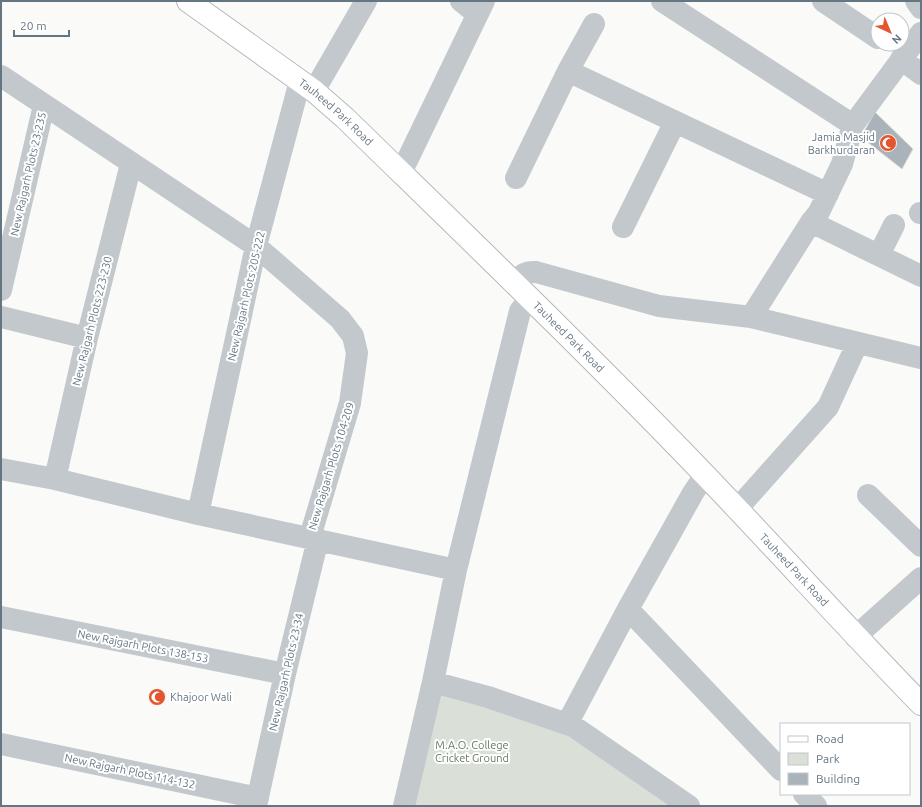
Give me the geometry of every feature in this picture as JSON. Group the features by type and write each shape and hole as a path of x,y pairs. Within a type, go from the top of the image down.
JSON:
{"main road":[{"name":"Tauheed Park Road","path":"188,1 307,86 401,173 514,283 705,475 855,637 921,704"}],"street":[{"name":"New Rajgarh Plots 205-222","path":"198,514 256,246 307,86 366,1"},
{"path":"662,1 689,8 853,125"},
{"path":"823,1 870,33"},
{"path":"916,1 921,8"},
{"path":"401,173 474,5"},
{"path":"516,178 568,71 594,24"},
{"path":"751,317 811,222 820,212 842,164 853,125 897,53 921,33"},
{"path":"897,53 921,74"},
{"path":"568,71 828,194"},
{"name":"New Rajgarh Plots 104-209","path":"1,76 130,164 256,246 340,319 353,336 357,353 350,403 314,538"},
{"name":"New Rajgarh Plots 23-235","path":"1,290 44,105"},
{"path":"623,227 675,122"},
{"name":"New Rajgarh Plots 223-230","path":"55,479 87,338 130,164"},
{"path":"811,222 921,276"},
{"path":"879,255 894,225"},
{"path":"514,283 522,275 528,272 536,272 659,306 751,317 857,344 921,358"},
{"path":"404,806 433,682 456,570 520,311 529,299"},
{"path":"1,317 87,338"},
{"path":"737,509 828,407 857,344"},
{"path":"1,469 55,479 198,514 456,570"},
{"path":"567,724 628,609 693,493 705,475"},
{"path":"868,495 921,546"},
{"name":"New Rajgarh Plots 23-34","path":"257,802 314,538"},
{"path":"855,637 921,578"},
{"path":"628,609 780,769"},
{"name":"New Rajgarh Plots 138-153","path":"1,617 285,674"},
{"path":"433,682 488,697 573,726 689,806"},
{"name":"New Rajgarh Plots 114-132","path":"1,744 257,802"},
{"path":"805,795 816,806"}],"green space":[{"name":"M.A.O. College Cricket Ground","path":"433,682 567,724 689,806 404,806"}],"building":[{"name":"Jamia Masjid Barkhurdaran","path":"875,112 913,149 902,169 861,137"}],"place":[{"name":"Jamia Masjid Barkhurdaran","path":"888,143"},
{"name":"Khajoor Wali","path":"157,697"}]}
